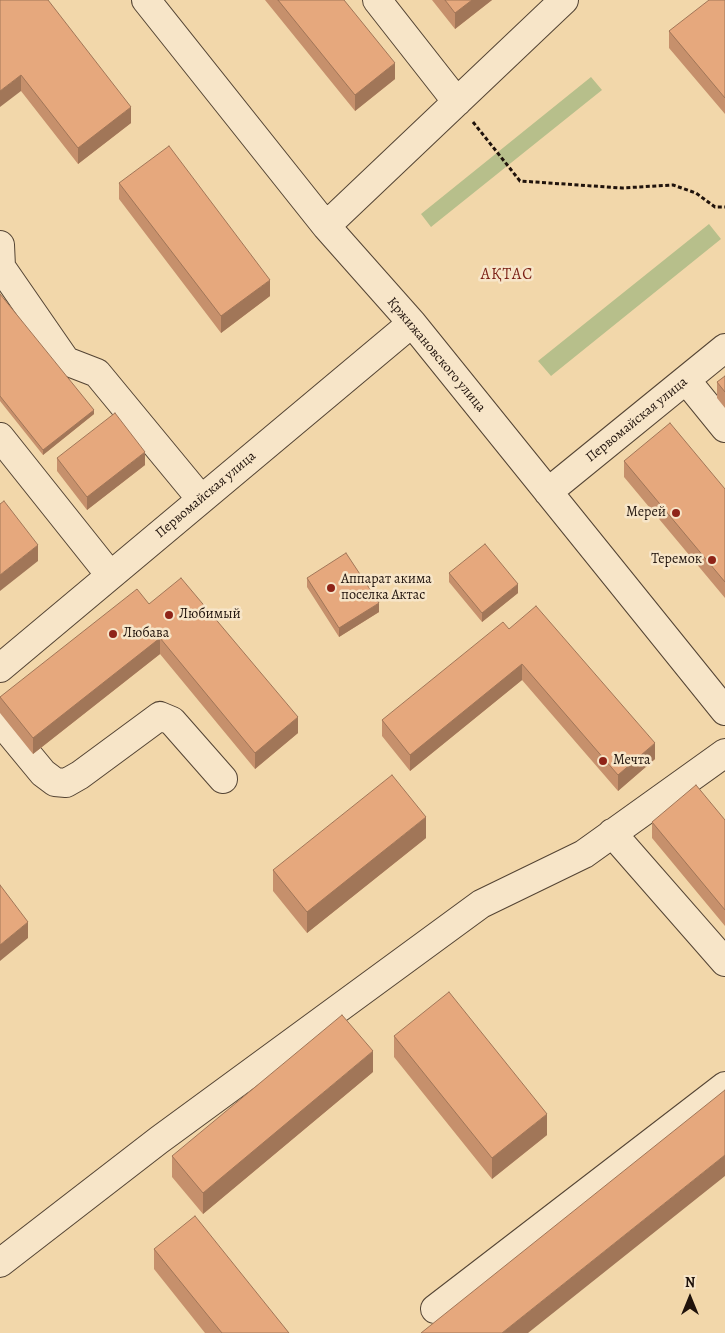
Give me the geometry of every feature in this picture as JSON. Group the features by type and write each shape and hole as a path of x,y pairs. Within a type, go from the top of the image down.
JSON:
{"street":[{"name":"Кржижановского улица","path":"146,0 326,226 412,323 725,711"},
{"path":"377,0 457,102"},
{"path":"326,226 564,0"},
{"path":"0,245 2,267 66,362 97,373 201,499"},
{"name":"Первомайская улица","path":"0,668 412,323"},
{"name":"Первомайская улица","path":"548,492 725,348"},
{"path":"686,380 725,428"},
{"path":"0,437 110,575"},
{"path":"0,721 43,773 55,782 66,782 80,775 154,718 166,717 172,721 223,779"},
{"path":"0,1263 159,1140 481,904 584,854 725,753"},
{"path":"612,834 725,962"},
{"path":"435,1309 725,1086"}],"path":[{"path":"457,102 520,182 622,188 673,184 696,193 715,207 725,207"}],"green space":[{"path":"591,77 602,90 431,227 421,214"},
{"path":"709,224 721,239 551,376 538,361"}],"building":[{"path":"0,0 48,0 131,107 78,148 21,75 0,91"},
{"path":"278,0 344,0 395,63 355,95"},
{"path":"445,0 472,0 455,13"},
{"path":"709,0 725,0 725,98 669,31"},
{"path":"169,146 270,280 221,316 119,183"},
{"path":"0,294 94,410 43,450 0,396"},
{"path":"725,376 725,392 717,382"},
{"path":"115,413 145,452 87,497 57,458"},
{"path":"670,423 725,489 725,582 624,461"},
{"path":"4,501 38,545 0,575 0,504"},
{"path":"485,544 518,584 482,613 449,573"},
{"path":"346,553 379,603 339,628 307,578"},
{"path":"181,578 298,717 255,753 160,638 33,738 0,697 137,589 149,604"},
{"path":"536,606 655,743 618,775 522,664 410,755 382,720 503,622 509,629"},
{"path":"392,775 426,817 307,912 273,870"},
{"path":"696,785 725,820 725,910 652,822"},
{"path":"0,885 28,922 0,945"},
{"path":"449,992 547,1114 492,1158 394,1036"},
{"path":"342,1015 373,1051 203,1193 172,1156"},
{"path":"725,1090 725,1155 502,1333 421,1333"},
{"path":"195,1216 289,1333 222,1333 154,1249"}],"place":[{"name":"Мерей","path":"676,513"},
{"name":"Теремок","path":"712,560"},
{"name":"Аппарат акима поселка Актас","path":"331,588"},
{"name":"Любимый","path":"169,615"},
{"name":"Любава","path":"113,634"},
{"name":"Мечта","path":"603,761"}],"district":[{"name":"АҚТАС","path":"507,275"}]}
